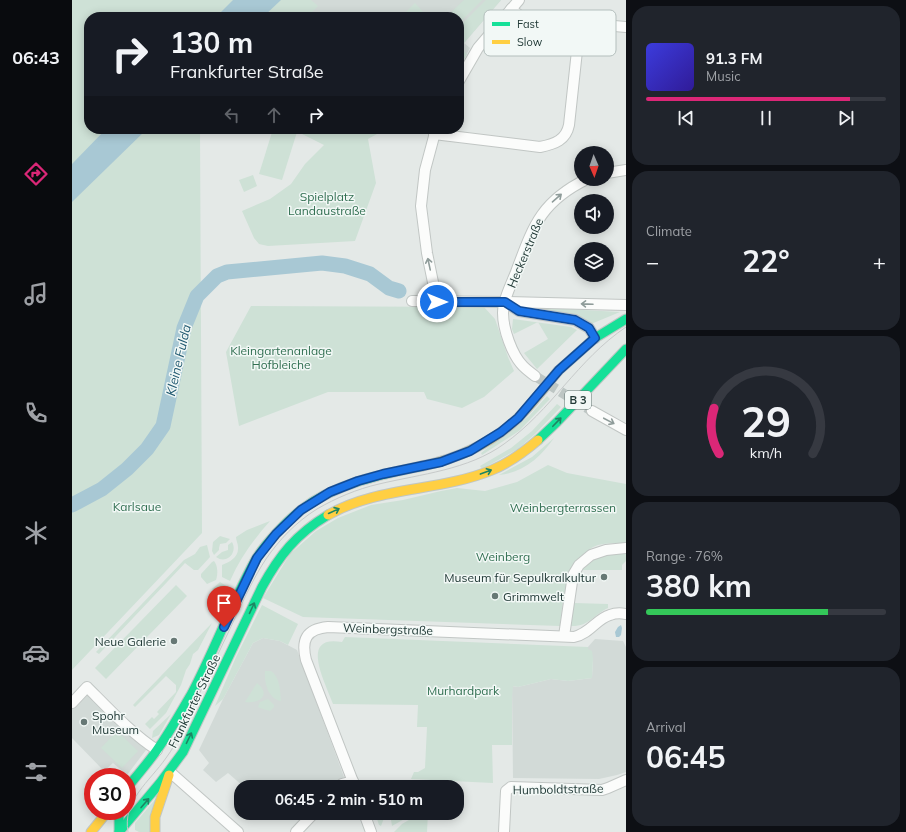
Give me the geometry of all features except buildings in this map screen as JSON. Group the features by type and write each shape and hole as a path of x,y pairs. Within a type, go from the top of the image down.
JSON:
{"main road":[{"name":"Frankfurter Straße","path":"136,777 157,750 192,692 257,558 276,534 301,510 330,492 358,481 383,474 441,462 470,451 501,432 518,418 559,370 595,338 626,319"},
{"name":"Frankfurter Straße","path":"119,832 170,772 183,752 262,587 275,564 298,536 330,513 363,499 399,490 468,478 499,467 528,448 550,429 626,350"},
{"path":"155,832 155,817 170,772"},
{"path":"91,832 101,820"},
{"name":"Frankfurter Straße","path":"119,820 119,832"}],"street":[{"path":"511,9 519,0"},
{"path":"616,26 626,27"},
{"path":"464,72 478,48 484,41"},
{"path":"455,134 540,147 551,145 561,139 567,133 569,125 576,56"},
{"path":"434,134 425,170 421,206 427,253 437,302"},
{"path":"614,172 626,170"},
{"name":"Heckerstraße","path":"535,376 522,366 507,337 503,313 505,302 529,239 540,216 555,198 574,185"},
{"path":"412,301 626,305"},
{"path":"505,302 519,311 575,320 589,328 595,338"},
{"path":"592,411 626,430"},
{"path":"564,636 573,575 579,565 591,555 606,550 626,548"},
{"name":"Weinbergstraße","path":"352,780 306,660 303,647 305,639 309,633 320,627 328,627 574,637 582,635 610,614 626,614"},
{"path":"72,703 87,688 149,746 157,750"},
{"path":"170,772 238,832"},
{"name":"Humboldtstraße","path":"504,832 506,791 511,787 602,790 626,780"},
{"path":"296,832 307,820"},
{"path":"367,820 371,832"}],"shaded area":[{"path":"304,0 501,0 492,10 484,10 484,20 464,43 464,12 293,12"},
{"path":"464,43 470,48 464,59"},
{"path":"263,638 280,641 297,650 344,777 341,780 236,780 228,773 216,782 203,770 209,763 199,750 223,699 253,643"},
{"path":"595,639 623,641 626,647 626,772 599,779 513,778 512,686 518,687 551,679 568,681 592,678 593,659 588,647"},
{"path":"87,687 149,746 132,768 119,768 113,763 107,768 101,768 72,738 72,703"}],"green space":[{"name":"Karlsaue","path":"72,0 311,0 318,6 312,12 84,12 84,134 200,134 202,533 72,670"},
{"path":"464,0 482,0 464,18 464,12 451,12"},
{"path":"486,0 501,0 492,10 484,10 484,20 464,43 464,22"},
{"path":"415,3 423,12 406,12"},
{"path":"464,51 467,54 464,59"},
{"path":"271,134 296,134 282,180 259,174"},
{"name":"Spielplatz Landaustraße","path":"302,134 377,134 368,139 376,183 355,241 268,246 259,244 254,238 242,211 270,199 291,184 305,164 324,145"},
{"path":"253,175 257,186 244,192 239,180"},
{"name":"Kleingartenanlage Hofbleiche","path":"251,306 484,307 495,319 514,371 484,397 462,408 427,399 424,392 328,392 239,426 226,352"},
{"path":"530,307 620,312 591,324 582,318"},
{"path":"513,319 537,322 514,334 512,329"},
{"path":"538,322 571,327 577,330 537,369 524,353 548,339"},
{"path":"547,396 550,399 519,431 482,455 481,453 529,416"},
{"path":"557,404 561,407 518,449 482,469 480,466 511,448 532,431"},
{"path":"554,438 543,452 531,463 508,474 499,475 532,457"},
{"name":"Weinberg","path":"548,465 567,473 626,484 626,543 608,543 598,545 588,550 580,559 570,575 566,585 560,626 303,617 263,598 290,554 316,531 338,518 371,505 403,500 457,488 485,491 517,482"},
{"path":"270,521 258,535 238,564 230,581 222,577 222,565 231,561 237,554 238,547 236,537 247,530"},
{"path":"220,536 230,539 226,543 220,544 219,550 214,555 212,551 213,542"},
{"path":"232,542 234,550 230,556 224,559 216,557 222,552 228,550 228,545"},
{"path":"207,545 210,557 198,570 194,570 185,563 99,654 96,652 184,560 195,554 200,547"},
{"path":"605,554 626,554 626,561 622,565 622,570 582,570 589,561"},
{"path":"214,561 217,570 216,580 207,584 201,577 201,574"},
{"path":"220,582 228,587 222,598 212,589"},
{"path":"176,585 187,596 106,679 95,668"},
{"path":"574,603 608,604 608,608 582,625 570,626"},
{"path":"262,605 298,624 288,645 280,641 263,638 253,643 223,699 215,706 236,657"},
{"path":"212,623 198,650 193,654 181,685 166,713 150,729 145,724 152,717 154,719 159,714 157,712 176,692 176,685 166,676 135,707 133,705"},
{"name":"Murhardpark","path":"345,637 588,647 588,649 592,651 592,678 568,681 551,679 518,687 513,686 512,745 492,745 493,783 464,782 464,780 411,779 414,772 418,772 425,768 427,727 417,727 418,705 333,704 321,673 318,662 318,653 321,646 329,642 342,642"},
{"path":"265,671 271,671 276,677 279,684 281,701 277,700 270,694 266,685"},
{"path":"257,683 263,691 262,698 255,702 245,702"},
{"path":"268,699 274,705 270,711 258,707 260,702"},
{"path":"171,714 159,735 152,738 153,731"},
{"path":"117,731 138,751 122,768 101,748"},
{"path":"158,796 150,832 139,832 135,830 135,823"},
{"path":"377,820 383,820 381,826"},
{"path":"391,820 403,820 392,826"},
{"path":"409,820 428,820 427,832 394,832 402,824"}],"water":[{"path":"233,0 281,0 268,12 221,12"},
{"path":"101,134 142,134 72,202 72,164"},
{"path":"621,625 621,635 616,637 615,632"}],"waterway":[{"name":"Kleine Fulda","path":"72,505 102,489 127,469 147,449 163,426 184,328 197,296 217,276 227,272 322,263 345,266 370,274 389,288 399,291"}],"tunnel":[{"path":"535,376 592,411"}],"tram line":[{"path":"128,832 127,821 133,801 145,783 160,767 174,746 254,580 271,552 282,538 317,509 347,494 363,488 395,480 444,470 475,460 490,453 521,431 551,401 593,354 626,327"}],"traffic: fast":[{"path":"558,371 595,338 626,319"},
{"path":"538,440 626,349"},
{"path":"136,777 150,760 180,715 192,693 239,592 256,559 265,546 289,520 301,510 329,493 359,481 422,466"},
{"path":"119,832 160,783 183,752 262,587 275,565 289,546 317,522 328,515"},
{"path":"119,820 119,832"}],"traffic: slow":[{"path":"422,466 461,454 497,435 523,413 558,371"},
{"path":"328,515 367,499 451,482 492,470 516,457 538,440"},
{"path":"155,832 155,817 169,775"},
{"path":"91,832 101,820"}],"place":[{"name":"Museum für Sepulkralkultur","path":"604,577"},
{"name":"Grimmwelt","path":"495,596"},
{"name":"Neue Galerie","path":"174,641"},
{"name":"Spohr Museum","path":"84,722"}],"route":[{"path":"224,627 257,558 276,534 301,510 330,492 358,481 383,474 441,462 470,451 501,432 518,418 559,370 595,338 589,328 575,320 519,311 505,302 437,302"}],"park label":[{"name":"Weinbergterrassen","path":"563,507"}]}
